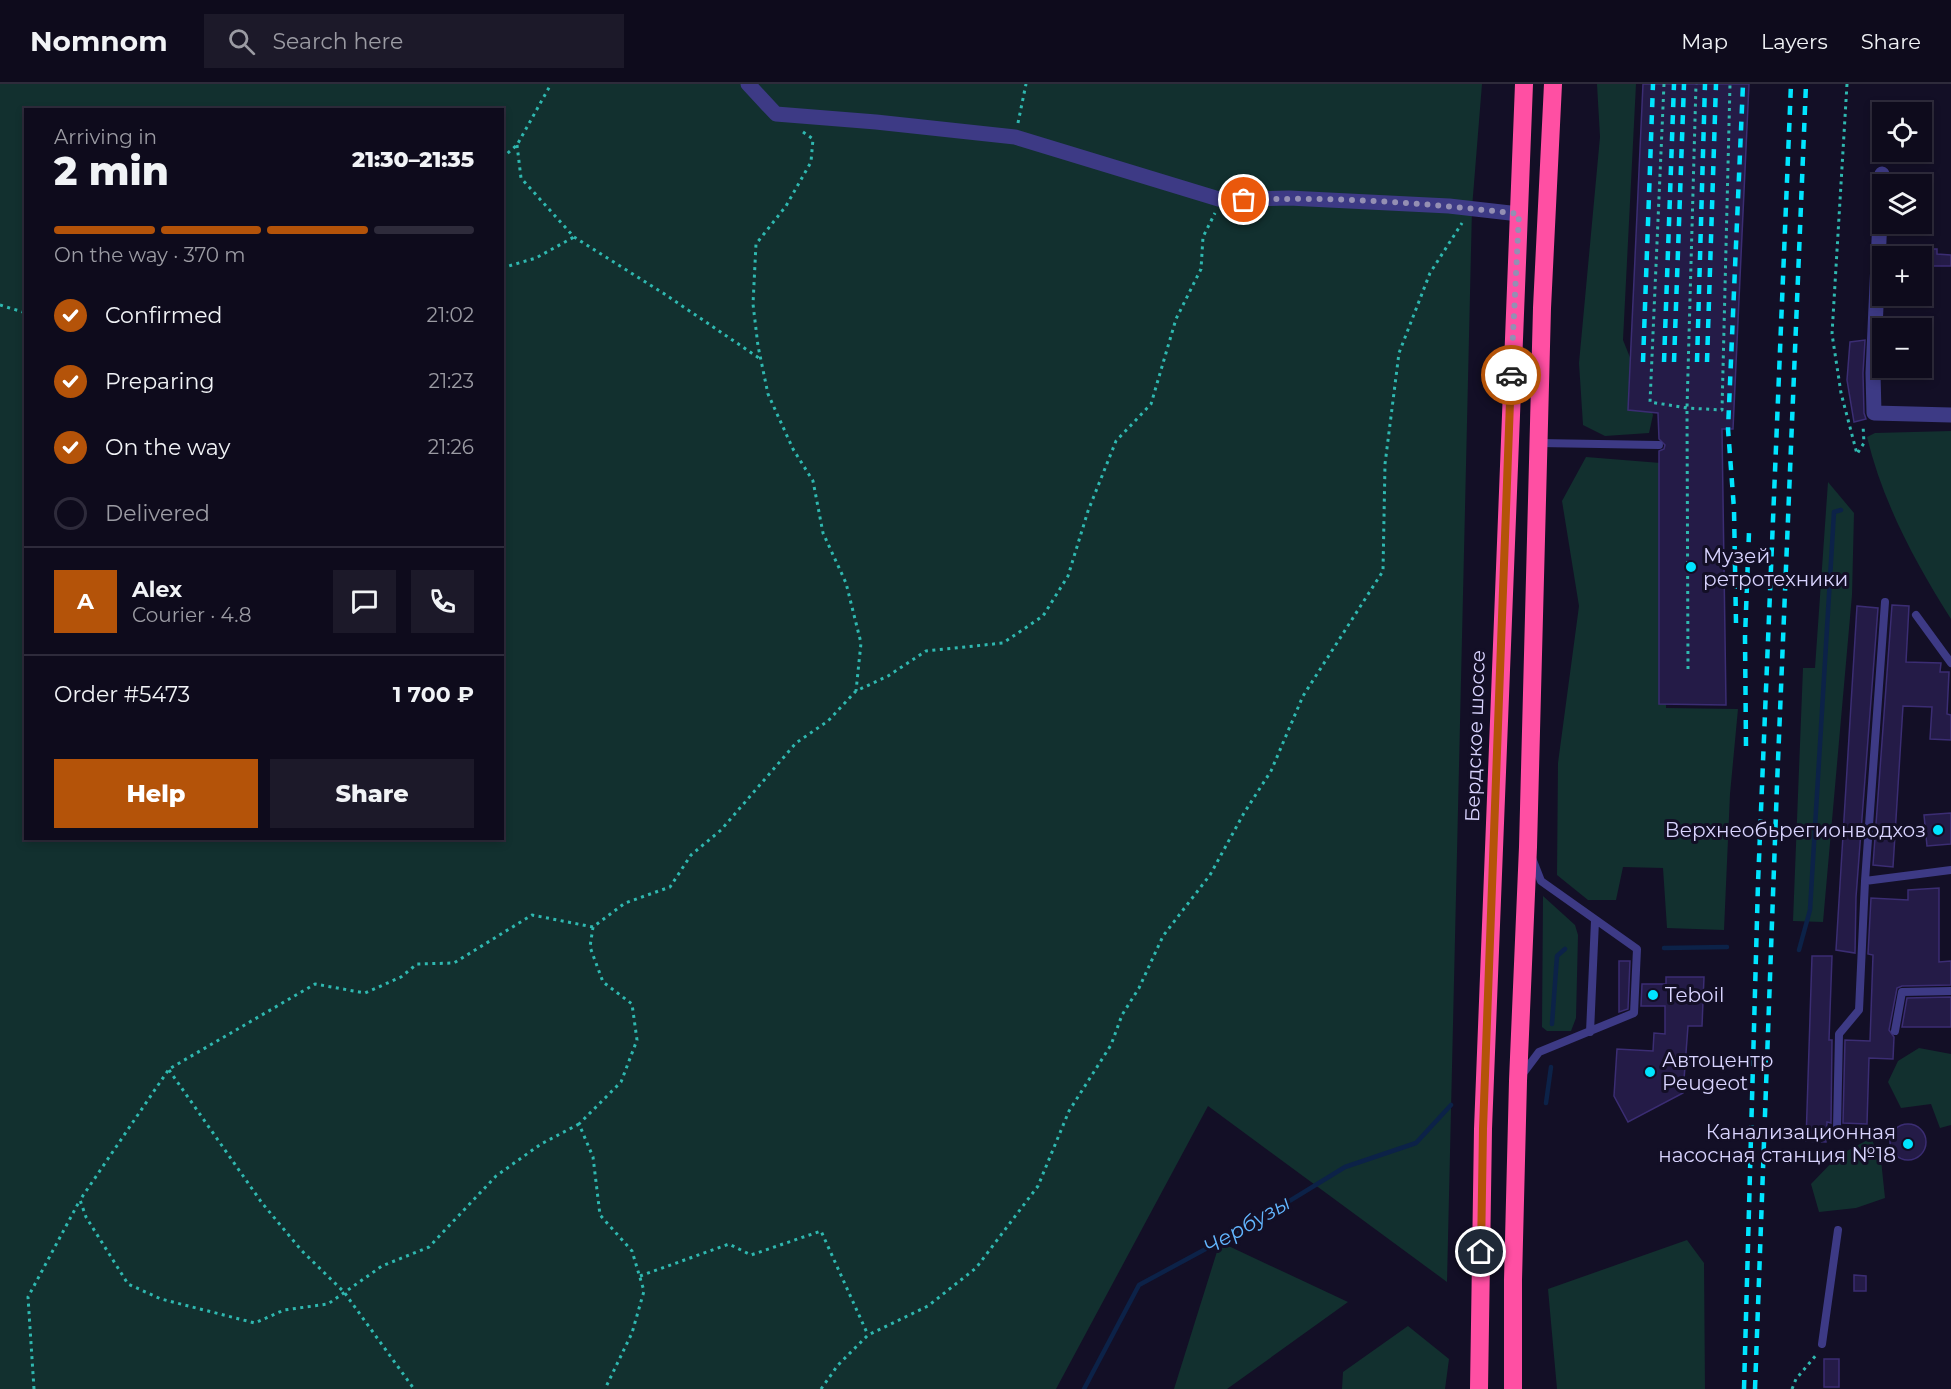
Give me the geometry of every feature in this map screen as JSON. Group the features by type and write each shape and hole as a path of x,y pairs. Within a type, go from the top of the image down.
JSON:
{"highway":[{"name":"Бердское шоссе","path":"1479,1389 1493,845 1524,84"},
{"path":"1513,1389 1518,1081 1528,847 1542,308 1553,84"},
{"path":"1482,1228 1514,1229"}],"street":[{"path":"748,84 776,114 1016,137 1222,200 1289,198 1472,208 1519,214"},
{"path":"1879,234 1873,373 1874,413 1951,415"}],"lane":[{"path":"1538,444 1659,445"},
{"path":"1837,1128 1839,1034 1859,1010 1885,602"},
{"path":"1916,615 1951,663"},
{"path":"1518,1081 1539,1052 1634,1013 1637,949 1541,881 1528,847"},
{"path":"1866,881 1951,870"},
{"path":"1590,1032 1595,921"},
{"path":"1895,1031 1902,992 1951,991"},
{"path":"1822,1344 1838,1230"}],"path":[{"path":"504,156 517,145 551,84"},
{"path":"1016,137 1026,84"},
{"path":"1664,84 1650,402 1687,408 1722,410 1730,84"},
{"path":"1688,669 1687,408 1696,84"},
{"path":"1847,84 1832,334 1841,393 1857,454 1864,444 1863,423 1878,413"},
{"path":"776,114 813,139 811,162 786,206 756,244 753,304 768,394 793,448 813,481 823,533 846,584 861,643 856,691"},
{"path":"517,145 521,178 574,237 761,359"},
{"path":"80,1200 86,1217 128,1284 161,1299 255,1323 284,1310 328,1304 382,1266 429,1247 496,1176 541,1144 579,1124 621,1082 637,1040 632,1004 603,982 590,947 593,927 625,903 670,887 691,855 721,830 796,743 828,720 856,691 888,676 926,651 1003,643 1043,616 1068,576 1088,511 1116,441 1151,404 1176,319 1201,269 1203,237 1222,200"},
{"path":"821,1389 838,1365 868,1335 928,1306 976,1268 1038,1186 1069,1111 1111,1045 1122,1015 1163,936 1210,875 1244,813 1271,771 1303,696 1383,571 1385,464 1399,352 1430,273 1472,208"},
{"path":"504,267 536,258 574,237"},
{"path":"0,305 24,312"},
{"path":"34,1389 28,1298 80,1200 169,1069 315,984 365,993 401,977 417,964 454,963 531,915 593,927"},
{"path":"169,1069 262,1203 302,1251 344,1292 414,1389"},
{"path":"579,1124 593,1157 600,1215 632,1251 644,1291 632,1333 605,1389"},
{"path":"640,1276 729,1244 752,1255 821,1231 868,1335"},
{"path":"1792,1389 1796,1379 1816,1357 1822,1344"}],"green space":[{"path":"0,84 1482,84 1472,208 1447,1282 1208,1106 1056,1389 0,1389"},
{"path":"1597,84 1636,84 1623,340 1653,415 1649,433 1605,436 1583,425 1579,363 1600,137"},
{"path":"1951,431 1951,619 1925,576 1891,509 1867,437 1875,433"},
{"path":"1586,457 1673,464 1666,708 1738,709 1730,794 1724,930 1667,928 1663,868 1623,867 1616,900 1588,900 1557,875 1558,763 1579,606 1562,501"},
{"path":"1828,482 1854,513 1852,595 1823,922 1793,921 1803,668 1815,668"},
{"path":"1543,896 1575,925 1578,935 1576,1018 1571,1031 1547,1031 1542,1027"},
{"path":"1919,1048 1951,1054 1951,1125 1940,1128 1931,1104 1901,1108 1888,1082 1898,1061"},
{"path":"1871,1138 1881,1160 1885,1198 1856,1208 1819,1212 1811,1184 1838,1156"},
{"path":"1687,1240 1704,1263 1705,1389 1557,1389 1548,1289"},
{"path":"1220,1242 1348,1302 1227,1389 1174,1389"},
{"path":"1408,1326 1449,1359 1445,1389 1342,1389 1343,1372"}],"building":[{"path":"1643,84 1749,84 1733,429 1722,429 1726,705 1659,704 1659,451 1664,449 1665,445 1659,439 1658,413 1628,410"},
{"path":"1932,249 1937,249 1937,254 1951,255 1951,266 1932,266"},
{"path":"1865,340 1863,373 1866,419 1854,422 1847,380 1850,342"},
{"path":"1892,605 1909,606 1906,662 1941,663 1940,672 1949,672 1947,714 1951,715 1951,740 1930,739 1932,707 1903,706 1893,867 1873,865"},
{"path":"1857,606 1878,608 1856,897 1855,953 1836,950"},
{"name":"Верхнеобьрегионводхоз","path":"1951,813 1951,844 1927,846 1924,815"},
{"path":"1939,888 1939,962 1951,961 1951,985 1897,988 1889,1030 1894,1037 1893,1059 1869,1058 1867,1124 1843,1123 1845,1040 1870,1041 1873,955 1868,954 1871,898 1908,900 1908,890"},
{"path":"1812,956 1832,956 1829,1040 1832,1040 1831,1123 1827,1122 1826,1142 1806,1141"},
{"path":"1619,961 1630,961 1628,1009 1619,1012"},
{"name":"Автоцентр Peugeot","path":"1666,977 1704,977 1702,1026 1688,1026 1683,1093 1628,1122 1614,1096 1617,1049 1653,1051 1654,1033 1665,1034 1665,1006 1641,1006 1642,984 1666,984"},
{"path":"1951,997 1951,1027 1902,1027 1907,998"},
{"name":"Канализационная насосная станция №18","path":"1908,1124 1920,1130 1926,1142 1920,1154 1908,1160 1896,1154 1890,1142 1896,1130"},
{"path":"1854,1275 1866,1276 1866,1291 1854,1291"},
{"path":"1824,1359 1839,1359 1839,1387 1824,1387"}],"waterway":[{"path":"1799,950 1810,910 1834,512 1841,510"},
{"path":"1664,948 1727,947"},
{"path":"1552,1024 1557,956 1565,949"},
{"path":"1546,1103 1551,1067"},
{"name":"Чербузы","path":"1084,1389 1139,1285 1250,1225 1345,1167 1416,1143 1451,1105"}],"railway":[{"path":"1643,362 1653,84"},
{"path":"1664,362 1674,84"},
{"path":"1674,362 1684,84"},
{"path":"1697,362 1705,84"},
{"path":"1707,362 1716,84"},
{"path":"1736,623 1734,509 1728,429 1743,84"},
{"path":"1744,1389 1758,883 1791,84"},
{"path":"1755,1389 1806,84"},
{"path":"1746,746 1745,637 1749,532"}],"way so far":[{"path":"1244,200 1289,198 1449,206 1519,214 1511,375"}],"place":[{"name":"Музей ретротехники","path":"1691,567"},
{"name":"Верхнеобьрегионводхоз","path":"1938,830"},
{"name":"Teboil","path":"1653,995"},
{"name":"Автоцентр Peugeot","path":"1650,1072"},
{"name":"Канализационная насосная станция №18","path":"1908,1144"}],"route":[{"path":"1481,1252 1483,1129 1511,375"}]}
